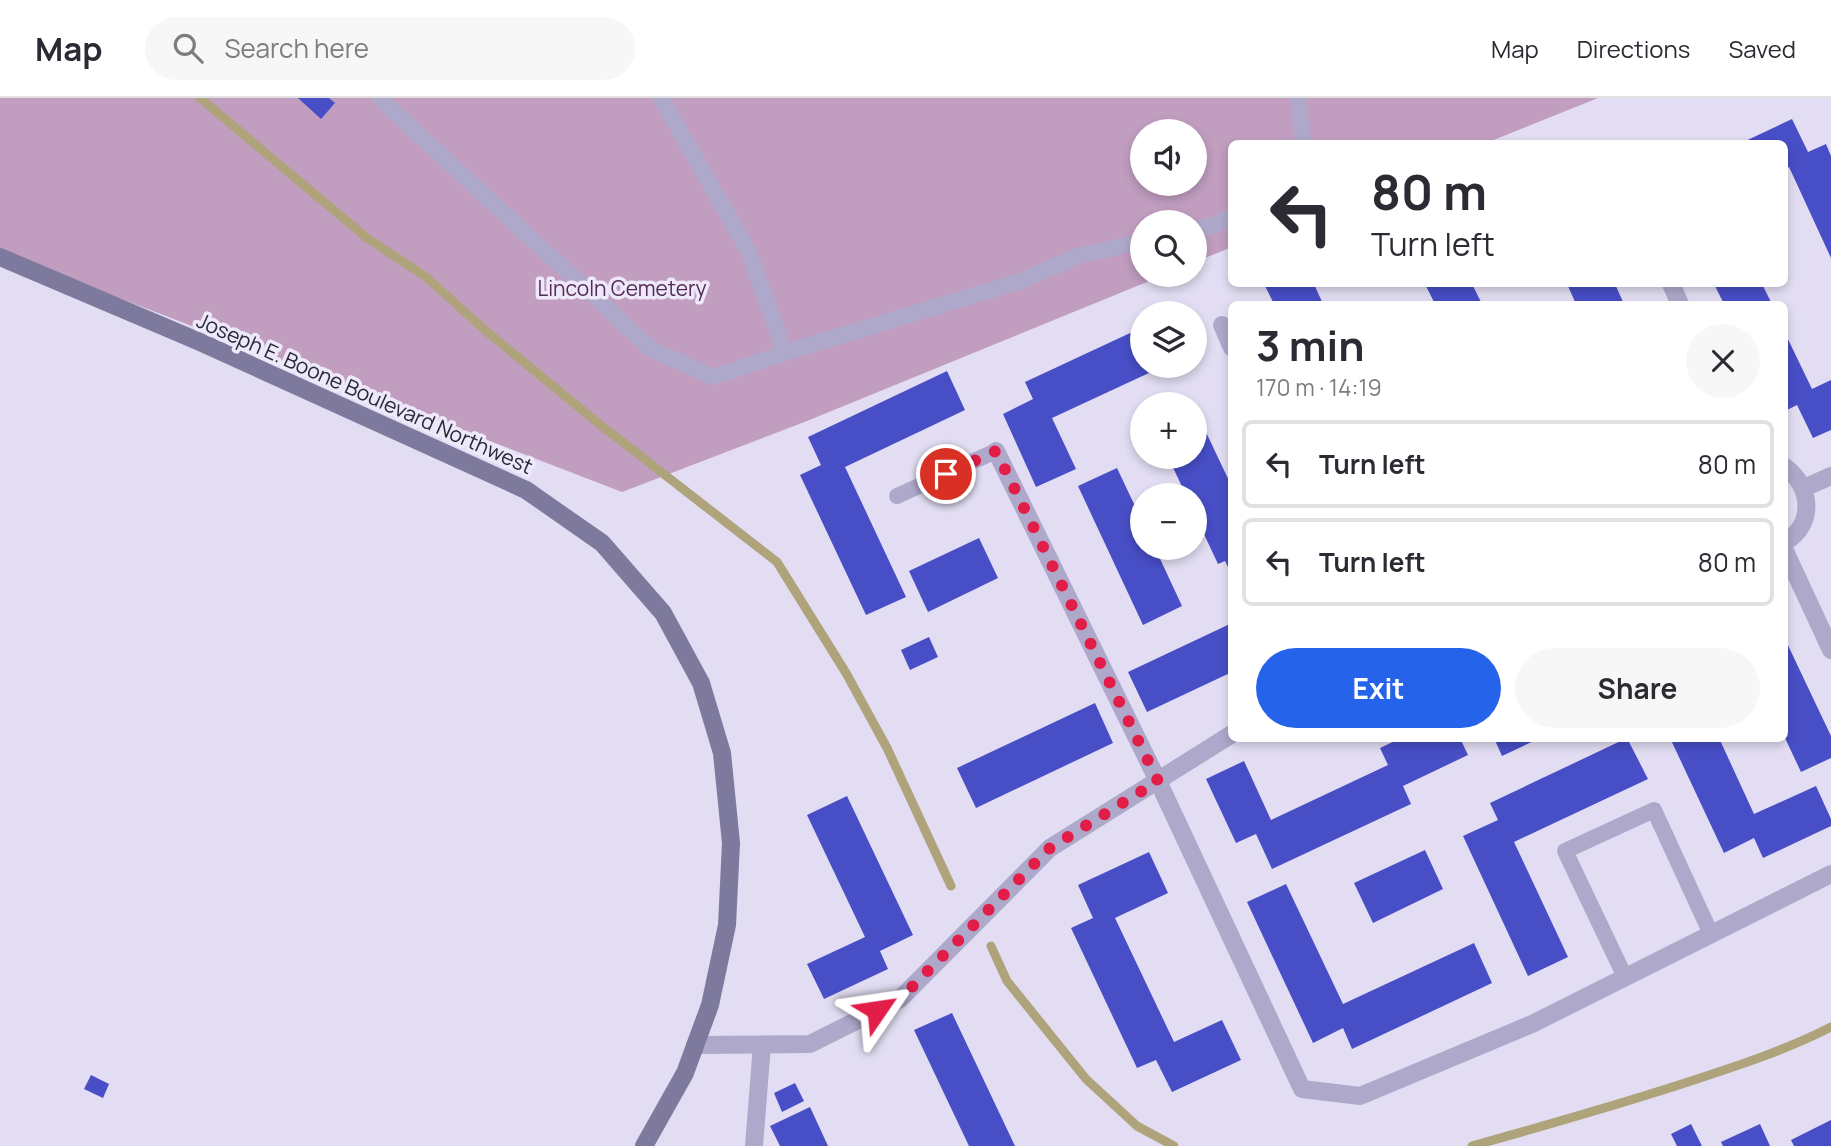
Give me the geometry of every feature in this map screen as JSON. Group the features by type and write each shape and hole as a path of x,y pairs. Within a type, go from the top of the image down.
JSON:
{"main road":[{"name":"Joseph E. Boone Boulevard Northwest","path":"0,257 200,342 526,490 602,544 663,613 701,683 722,753 731,843 727,925 710,1004 685,1073 644,1146"}],"street":[{"path":"1222,325 1228,339"},
{"path":"996,451 1158,781 1302,1089 1360,1096 1532,1024 1831,874"},
{"path":"1788,470 1804,488 1807,500 1802,526 1788,540"},
{"path":"1804,488 1831,476"},
{"path":"1788,557 1831,650"},
{"path":"695,1045 810,1044 900,999 1050,848 1228,737"},
{"path":"754,1146 762,1045"}],"lane":[{"path":"379,98 651,349 713,377 1021,281 1078,256 1130,244"},
{"path":"661,98 749,252 785,353"},
{"path":"1298,98 1303,140"},
{"path":"1207,227 1228,218"},
{"path":"897,496 996,451"},
{"path":"1625,977 1565,851 1654,810 1711,934"}],"green space":[{"name":"Lincoln Cemetery","path":"0,98 1598,98 1493,140 1228,140 1228,249 1207,257 1207,210 1130,210 1130,287 1135,287 807,421 622,492 0,252"}],"building":[{"path":"298,98 329,98 335,103 321,119"},
{"path":"1792,119 1808,152 1826,144 1831,156 1831,258 1788,168 1788,140 1747,140"},
{"path":"1266,287 1315,287 1322,301 1272,301"},
{"path":"1426,287 1474,287 1480,301 1434,301"},
{"path":"1568,287 1616,287 1623,301 1575,301"},
{"path":"1716,287 1764,287 1770,301 1722,301"},
{"path":"1130,333 1130,378 1138,378 1052,418 1076,469 1036,487 1003,414 1033,399 1025,382"},
{"path":"1788,339 1812,389 1831,380 1831,430 1813,438 1797,405 1788,410"},
{"path":"947,371 965,410 845,467 906,597 866,615 800,475 821,465 808,437"},
{"path":"1207,434 1228,479 1228,567 1225,561 1218,564 1207,541 1207,483 1180,483 1174,469 1207,469"},
{"path":"1117,468 1130,496 1130,560 1161,560 1182,606 1143,625 1078,486"},
{"path":"979,538 998,578 928,612 909,571"},
{"path":"1228,625 1228,674 1147,712 1128,672"},
{"path":"929,637 938,657 910,670 901,650"},
{"path":"1788,645 1831,736 1831,758 1801,772 1787,742"},
{"path":"1095,703 1113,743 976,808 957,768"},
{"path":"1393,742 1462,742 1468,755 1403,786 1411,804 1272,869 1256,834 1236,843 1206,779 1244,761 1271,820 1388,765 1380,748"},
{"path":"1496,742 1532,742 1502,756"},
{"path":"1619,742 1629,742 1648,779 1514,842 1568,957 1528,976 1463,836 1498,820 1490,803"},
{"path":"1672,742 1721,742 1754,814 1816,786 1831,819 1831,826 1763,858 1754,838 1724,853"},
{"path":"847,796 913,935 880,951 888,969 824,999 807,964 865,937 807,815"},
{"path":"1425,850 1443,889 1373,923 1354,883"},
{"path":"1149,852 1168,893 1115,918 1174,1042 1222,1020 1241,1060 1172,1092 1156,1060 1137,1068 1071,928 1093,918 1078,885"},
{"path":"1286,884 1343,1004 1474,943 1492,983 1352,1049 1343,1028 1313,1043 1247,902"},
{"path":"952,1013 1015,1146 969,1146 914,1030"},
{"path":"91,1075 109,1084 103,1098 84,1089"},
{"path":"795,1083 804,1101 782,1112 774,1093"},
{"path":"810,1107 828,1146 780,1146 770,1126"},
{"path":"1831,1120 1831,1146 1794,1146 1791,1140"},
{"path":"1691,1124 1702,1146 1677,1146 1671,1134"},
{"path":"1760,1124 1770,1146 1723,1146 1721,1142"}],"waterway":[{"path":"200,98 367,238 426,277 486,331 598,423 777,562 846,673 887,748 951,886"},
{"path":"991,946 1007,981 1086,1079 1137,1126 1174,1146"},
{"path":"1472,1146 1613,1106 1748,1062 1831,1027"}],"route":[{"path":"877,1010 900,999 1050,848 1158,781 996,451 946,474"}]}
